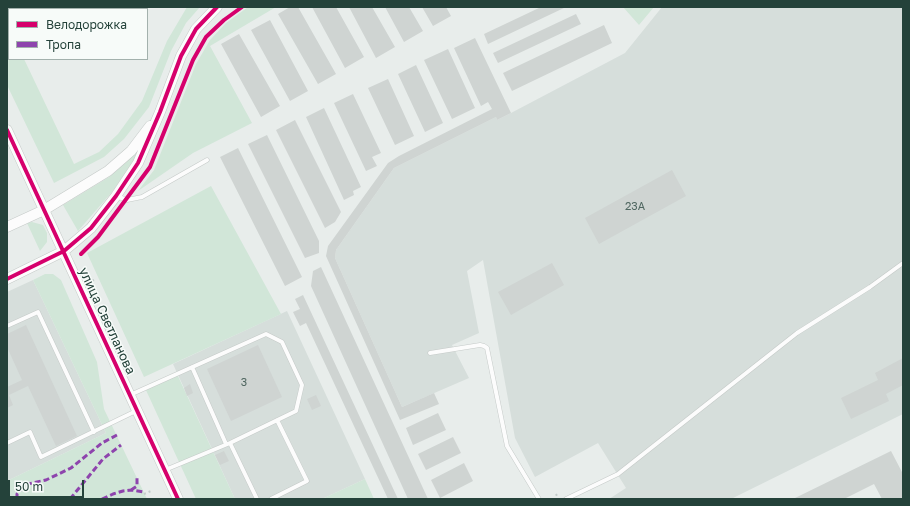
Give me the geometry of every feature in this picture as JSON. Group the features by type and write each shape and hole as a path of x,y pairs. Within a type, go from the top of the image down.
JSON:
{"street":[{"path":"7,279 64,251 91,228 116,196 138,162 160,112 181,56 196,29 217,7"},
{"path":"7,227 44,210 108,171 131,151 160,112"},
{"name":"улица Светланова","path":"7,130 9,141 64,251 178,499"}],"lane":[{"path":"116,196 126,200 142,197 207,160"},
{"path":"566,499 618,474 797,333 903,263"},
{"path":"7,326 38,312 94,432"},
{"path":"130,395 266,334 282,342 302,385 296,411 228,444 164,470"},
{"path":"430,353 480,345 487,348 507,446 539,499"},
{"path":"192,367 228,444 257,499"},
{"path":"7,443 30,432 42,457 138,411"},
{"path":"272,499 307,481 277,420"}],"path":[{"path":"144,494 151,491"}],"shaded area":[{"path":"662,7 903,7 903,414 731,499 609,499 626,488 598,443 535,477 515,438 483,260 467,271 479,333 452,345 469,378 402,407 335,258 336,250 394,168 496,117 497,120 625,53"},
{"path":"33,280 106,433 7,481 7,292"},
{"path":"287,311 365,479 322,499 235,499 173,364"}],"green space":[{"path":"187,7 200,7 186,23 171,51 149,107 124,139 104,157 54,183 7,85 7,23 8,60 24,60 74,164 99,152 118,134 142,101 167,41"},
{"path":"248,7 276,7 210,46 252,123 193,153 138,191 154,170 196,64 210,40 226,23"},
{"path":"623,7 654,7 639,25"},
{"path":"145,138 136,158 112,192 78,231 63,205 109,177 133,155"},
{"path":"211,186 281,314 144,377 87,253"},
{"path":"32,222 43,225 47,233 47,242 40,251 27,223"},
{"path":"45,274 53,274 61,280 97,362 104,409 147,499 7,499 7,481 106,433 33,280"},
{"path":"177,374 235,499 196,499 145,388"},
{"path":"365,479 374,499 322,499"}],"building":[{"path":"290,7 298,7 336,74 318,84 278,14"},
{"path":"312,7 336,7 364,57 345,68"},
{"path":"349,7 372,7 395,47 376,58"},
{"path":"385,7 409,7 423,31 404,42"},
{"path":"422,7 446,7 451,16 433,26"},
{"path":"541,7 566,7 488,44 484,34"},
{"path":"576,14 581,24 498,63 493,53"},
{"path":"270,20 308,91 290,101 251,30"},
{"path":"604,25 612,43 512,91 503,73"},
{"path":"239,34 280,106 261,117 221,44"},
{"path":"475,38 511,113 497,120 496,117 394,168 336,250 335,258 402,407 434,393 439,404 400,420 326,256 328,246 388,163 492,109 488,102 481,106 454,48"},
{"path":"448,49 475,108 452,119 424,60"},
{"path":"416,65 443,123 425,132 398,74"},
{"path":"388,79 414,136 395,145 368,88"},
{"path":"353,94 381,153 372,157 377,166 366,171 334,103"},
{"path":"324,108 361,187 353,191 354,195 344,200 306,117"},
{"path":"295,120 341,212 335,222 325,228 276,130"},
{"path":"267,135 319,241 319,253 305,258 248,144"},
{"path":"238,148 302,277 285,286 220,157"},
{"path":"672,170 686,196 599,244 585,218"},
{"path":"552,263 564,285 511,315 498,292"},
{"path":"321,267 428,499 408,499 311,286 313,271"},
{"path":"303,295 398,499 388,499 306,323 300,326 293,312 300,309 295,299"},
{"path":"26,325 77,436 56,446 28,386 9,395 13,405 7,408 7,387 22,380 7,347 7,334"},
{"path":"258,345 282,397 231,421 207,369"},
{"path":"903,358 903,385 886,394 889,401 851,419 841,398 878,380 875,373"},
{"path":"190,384 193,393 187,396 184,388"},
{"path":"316,395 321,406 312,410 307,399"},
{"path":"438,413 446,430 413,445 406,428"},
{"path":"453,437 461,453 426,470 418,454"},
{"path":"224,451 229,461 220,465 215,455"},
{"path":"891,451 903,474 903,499 882,499 874,484 844,499 793,499"},
{"path":"464,463 473,481 440,498 431,480"}],"marked path":[{"path":"17,499 17,494 23,487 28,484 46,480 71,468 102,443 117,435"},
{"path":"70,499 103,459 121,445"},
{"path":"131,490 137,486 137,477"},
{"path":"102,499 123,491 131,490 144,492"}],"cycle path":[{"path":"7,279 64,251 91,228 116,196 138,163 160,112 181,56 196,29 217,7"},
{"path":"81,254 98,237 150,167 193,60 206,37 224,20 242,7"},
{"path":"7,130 178,499"}]}
